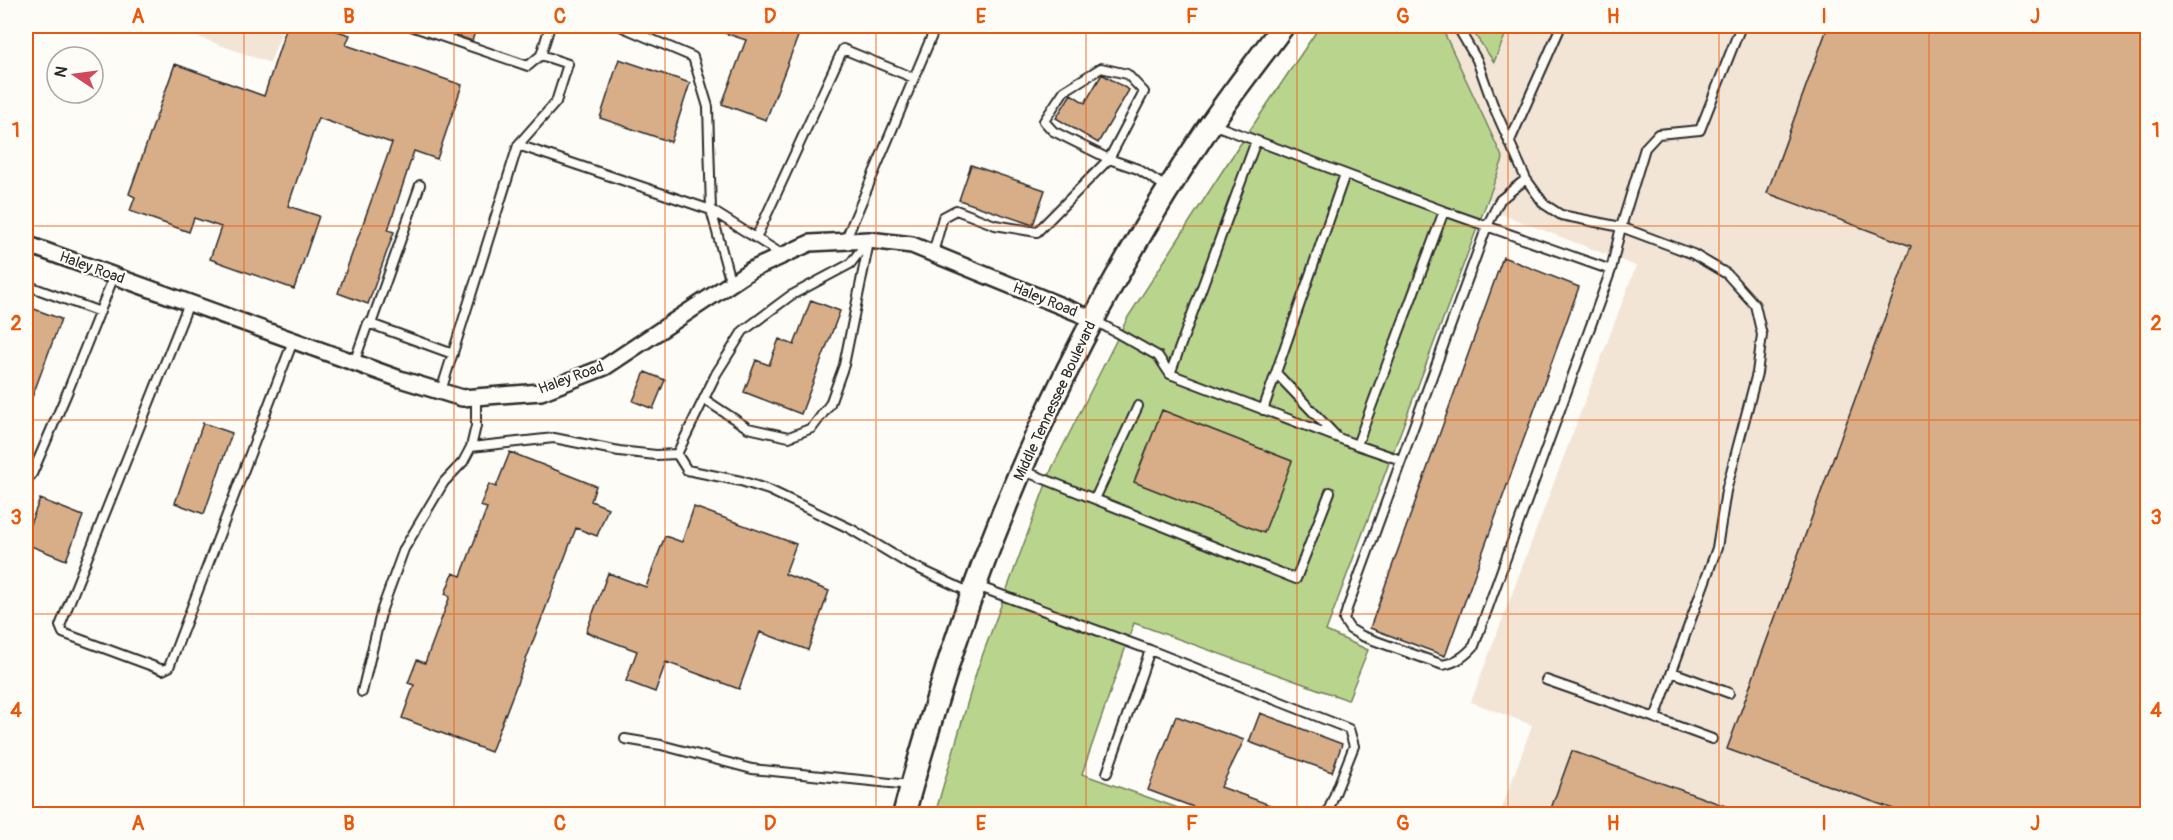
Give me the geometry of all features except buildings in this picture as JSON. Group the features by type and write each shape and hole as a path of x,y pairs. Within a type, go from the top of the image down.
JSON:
{"main road":[{"name":"Middle Tennessee Boulevard","path":"904,814 954,644 993,536 1049,410 1093,319 1170,190 1211,124 1283,26"}],"street":[{"name":"Haley Road","path":"26,244 354,363 462,398 541,392 605,367 751,270 810,243 869,240 912,245 1093,319"}],"lane":[{"path":"411,26 528,66 541,55 550,26"},
{"path":"620,26 693,57 708,107 711,210 731,284"},
{"path":"845,241 936,26"},
{"path":"1457,26 1477,60 1509,143 1526,179 1544,204 1561,214 1621,226 1693,254 1727,274 1755,305 1762,335 1757,373 1726,491 1717,548 1654,718"},
{"path":"1509,143 1561,26"},
{"path":"1526,179 1500,200 1487,226 1344,620 1350,629 1362,636 1443,665 1454,663 1466,656 1474,646 1611,270 1621,226 1645,148 1658,135 1700,130 1741,26"},
{"path":"756,237 843,49 914,78"},
{"path":"441,392 518,145 556,102 568,64 541,55"},
{"path":"932,254 944,217 956,210 995,225 1037,232 1109,159 1144,92 1127,74 1101,68 1065,91 1044,121 1053,131 1109,159 1138,169 1170,190"},
{"path":"1211,124 1443,211 1611,270"},
{"path":"1170,374 1256,141"},
{"path":"518,145 711,210 783,255"},
{"path":"1263,410 1345,174"},
{"path":"371,324 420,185"},
{"path":"1357,445 1443,211"},
{"path":"677,454 716,375 742,332 790,296 850,264 869,240"},
{"path":"704,399 748,428 789,437 812,428 830,404 844,365 869,240"},
{"path":"26,481 32,474 114,276"},
{"path":"26,285 100,312"},
{"path":"189,303 60,626 63,633 163,670 169,667 293,341"},
{"path":"1093,319 1158,356 1170,374 1401,460"},
{"path":"354,363 368,323 453,354"},
{"path":"1276,373 1338,438"},
{"path":"362,693 382,609 404,549 444,482 463,462 471,447 476,426 477,397"},
{"path":"1095,499 1138,406"},
{"path":"471,447 554,438 619,451 656,455 677,454"},
{"path":"677,454 687,470 741,481 769,490 851,529 907,563 974,589 1150,650 1349,729 1354,746 1327,814"},
{"path":"1022,470 1296,579 1330,492"},
{"path":"1107,773 1150,650"},
{"path":"1672,672 1729,693"},
{"path":"1546,680 1712,739"},
{"path":"625,739 661,745 752,770 912,786"}],"shaded area":[{"path":"168,26 284,26 270,63"},
{"path":"1406,26 2147,26 2147,814 1500,814 1532,725 1471,702 1636,266 1496,212"}],"green space":[{"path":"1320,26 1441,26 1503,159 1326,631 1368,650 1348,700 1134,623 1082,774 1195,814 935,814 977,670 1052,468 1128,317"},
{"path":"1469,26 1509,26 1494,62"}]}
